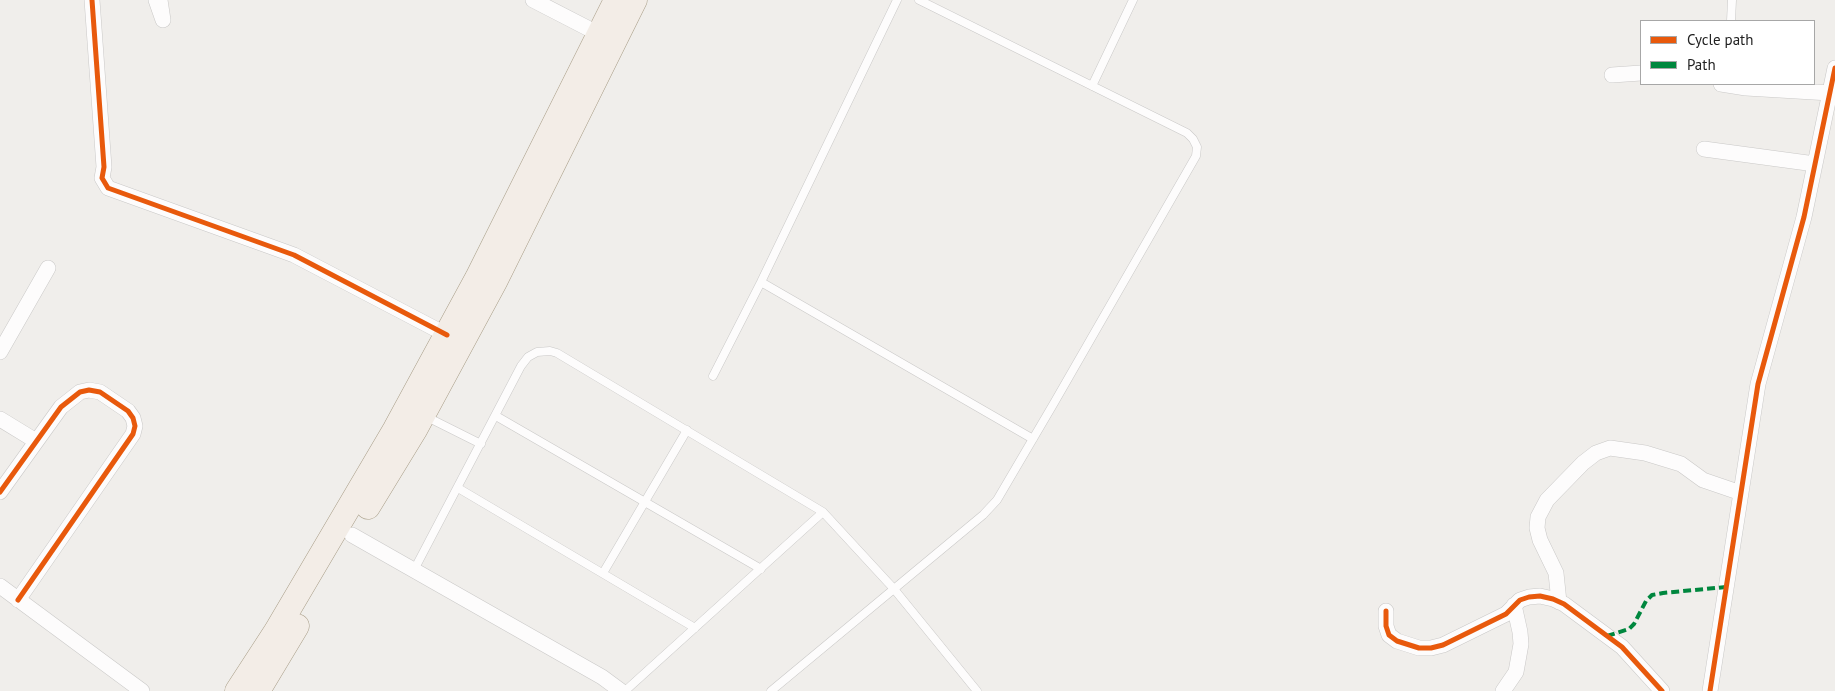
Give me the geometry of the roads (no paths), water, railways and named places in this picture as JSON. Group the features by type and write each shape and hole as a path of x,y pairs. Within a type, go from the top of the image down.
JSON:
{"main road":[{"path":"237,691 276,631 396,429 478,278 616,0"},
{"path":"258,691 423,415 496,280 635,0"}],"street":[{"path":"92,0 104,167 102,178 108,188 294,255 447,335"},
{"path":"156,0 163,20"},
{"path":"533,0 599,34"},
{"path":"1710,691 1759,379 1804,217 1830,103 1835,68"},
{"path":"1612,75 1640,73"},
{"path":"1727,85 1830,103"},
{"path":"1704,149 1815,164"},
{"path":"0,352 48,268"},
{"path":"0,492 61,406 70,398 89,390 100,392 128,411 133,418 135,426 132,434 18,600"},
{"path":"0,419 36,441"},
{"path":"1559,602 1556,573 1540,540 1537,528 1538,517 1547,500 1596,452 1610,448 1644,453 1681,464 1703,480 1741,493"},
{"path":"352,535 602,677 621,691"},
{"path":"0,586 142,691"},
{"path":"1386,611 1386,626 1389,635 1397,641 1419,648 1431,648 1443,645 1506,614 1520,600 1540,596 1559,602 1622,646 1662,691"},
{"path":"1503,691 1516,672 1521,644 1514,605"}],"lane":[{"path":"712,376 761,282 897,0"},
{"path":"771,691 983,515 992,505 1007,484 1196,156 1197,147 1187,133 918,0"},
{"path":"1092,86 1132,0"},
{"path":"1732,0 1732,20"},
{"path":"761,282 1033,439"},
{"path":"414,570 521,366 528,357 537,352 550,351 557,353 823,512 894,589 977,691"},
{"path":"423,415 481,444"},
{"path":"496,416 761,569"},
{"path":"603,573 687,430"},
{"path":"458,488 696,628"},
{"path":"625,691 823,512"}]}
